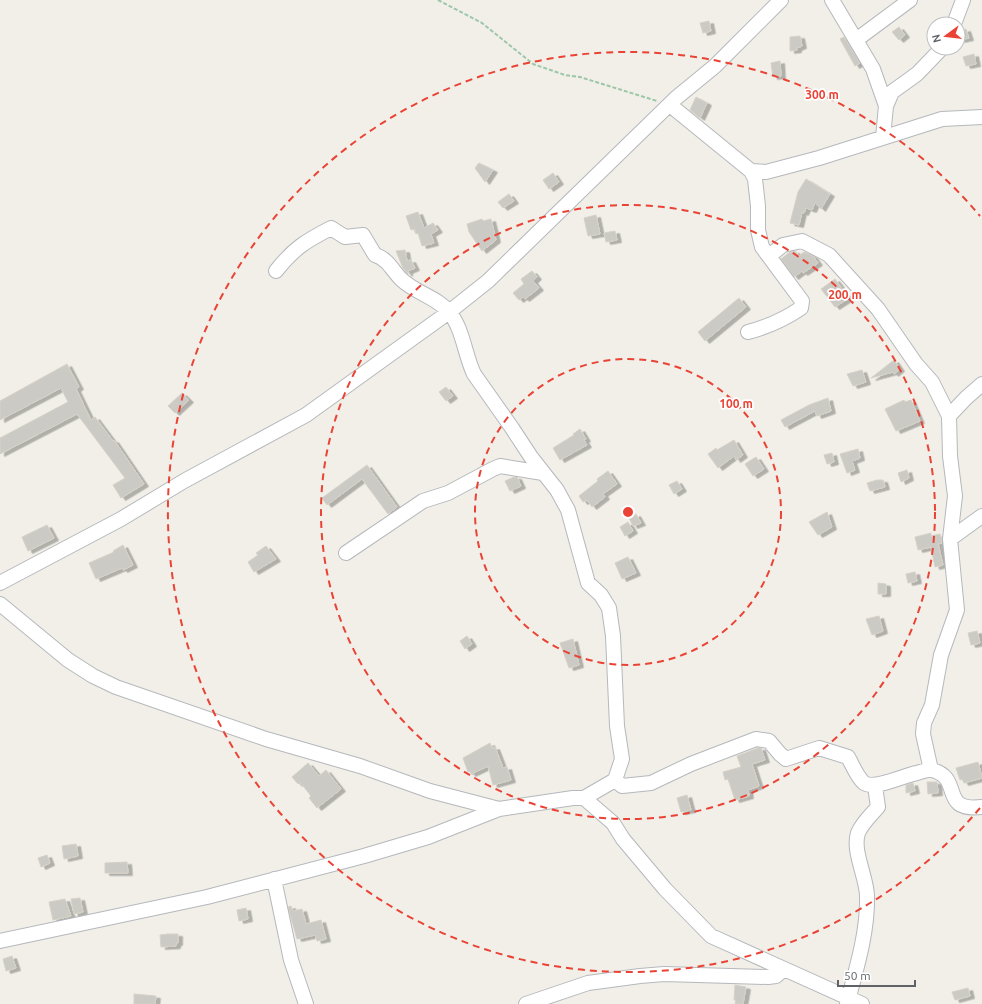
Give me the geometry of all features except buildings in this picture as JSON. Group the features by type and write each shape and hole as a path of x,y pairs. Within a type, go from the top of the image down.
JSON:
{"street":[{"path":"0,583 121,519 184,481 306,415 450,312 488,281 670,105 715,66 781,0"},
{"path":"832,0 873,69 886,106"},
{"path":"856,40 910,0"},
{"path":"957,16 963,0"},
{"path":"883,137 886,106 892,92 917,74 934,56"},
{"path":"670,105 751,171 755,179 758,206 758,230 762,247 802,301 801,308 792,314 763,328 748,332"},
{"path":"751,171 766,172 819,158 942,119 982,117"},
{"path":"0,940 207,897 364,856 421,839 499,809 573,798 584,798 615,780 622,759 617,726 613,636 609,608 601,595 588,583 568,510 557,490 543,473 474,374 470,366 465,345 450,312 400,279 382,257 375,255 362,235 345,237 331,228 301,244 276,271"},
{"path":"769,256 783,245 802,241 829,255 882,315 916,364 932,382 949,416 950,456 955,496 950,539 957,610 941,654 932,705 924,723 923,734 931,770"},
{"path":"949,416 982,384"},
{"path":"346,554 423,501 448,492 493,468 500,466 543,473"},
{"path":"950,539 982,516"},
{"path":"0,604 68,660 93,676 116,687 266,739 360,766 430,791 499,809"},
{"path":"615,780 622,786 651,783 691,764 756,739 769,741 786,759 819,748 848,757 864,782 875,786 908,775 931,770 943,776 951,786 954,800 959,806 968,809 982,807"},
{"path":"848,1001 865,921 867,895 857,844 858,834 863,824 878,807 875,786"},
{"path":"584,798 613,823 623,839 665,889 711,936 784,969 848,1001 862,1004"},
{"path":"274,879 290,960 306,1004"},
{"path":"526,1004 588,983 634,976 664,974 768,977 776,976 784,969"}],"path":[{"path":"438,0 482,23 533,64 565,75 580,76 670,105"}]}
